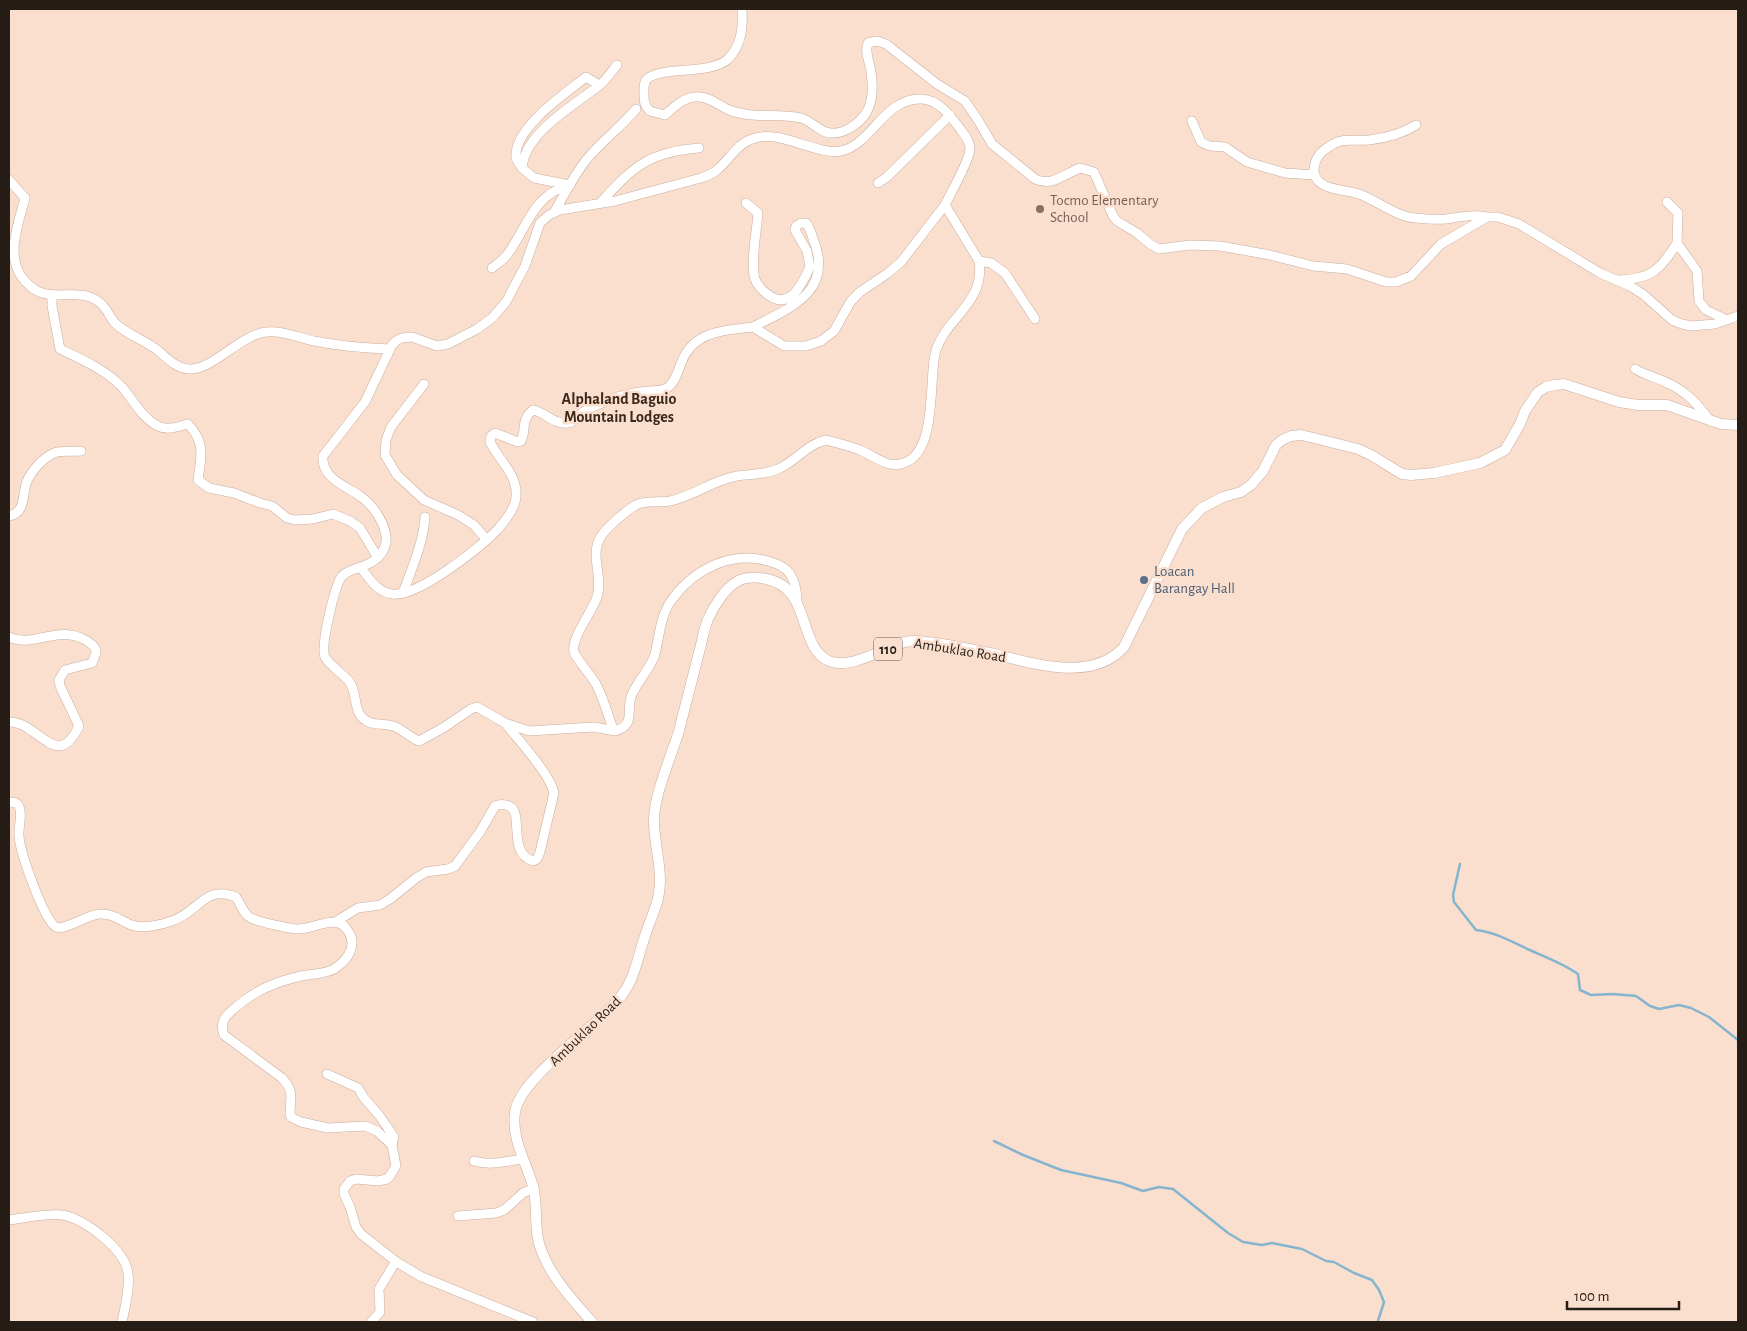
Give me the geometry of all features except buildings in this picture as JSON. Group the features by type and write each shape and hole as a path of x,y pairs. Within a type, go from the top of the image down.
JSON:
{"main road":[{"name":"Ambuklao Road","path":"592,1322 550,1268 538,1243 534,1188 518,1144 514,1113 523,1092 535,1078 615,1004 631,981 659,894 658,855 654,818 656,799 678,733 708,619 726,592 741,580 749,578 768,579 776,582 792,594 798,603 814,645 825,659 833,662 846,663 902,642 920,641 989,653 1044,666 1066,668 1087,666 1116,656 1124,648 1182,529 1202,508 1223,497 1241,492 1251,485 1264,471 1276,445 1291,436 1301,435 1358,449 1402,474 1434,473 1480,463 1505,450 1512,441 1525,411 1538,392 1546,387 1564,384 1619,402 1667,406 1721,424 1738,425"}],"street":[{"path":"742,9 741,36 736,49 727,60 695,70 670,72 650,77 644,82 644,103 650,111 665,115 679,104 693,97 704,97 730,110 750,115 802,118 812,122 823,132 831,134 844,132 857,123 866,113 870,104 873,92 866,47 868,43 877,41 886,44 926,77 965,101 992,144 1035,179 1041,182 1051,182 1080,168 1094,172 1117,221 1159,249 1190,245 1220,246 1270,255 1313,266 1347,269 1377,280 1396,282 1412,276 1440,244 1488,216"},
{"path":"522,168 522,160 533,141 554,119 599,85 617,65"},
{"path":"570,185 534,178 522,168 516,158 518,146 538,116 586,77 599,85"},
{"path":"753,327 784,346 806,346 821,341 834,331 851,301 860,292 901,262 945,205 965,164 970,148 967,139 950,115 936,104 927,100 911,99 899,103 861,139 849,148 841,151 832,151 786,139 762,136 751,139 739,147 712,174 659,190 573,207 554,213 540,223 525,266 506,302 492,318 477,329 448,344 437,346 412,337 402,338 392,345 365,402 323,456 323,461 334,480 367,502 379,517 385,530 386,539 385,548 378,558 372,563 343,576 337,586 323,650 330,663 351,684 359,712 363,718 370,724 394,726 419,740 477,707 505,723 528,731 594,726 615,731 625,727 629,722 631,698 642,675 655,656 660,626 673,597 688,582 703,571 719,562 736,558 776,563 789,572 796,586 798,603"},
{"path":"554,213 585,161 636,109"},
{"path":"878,183 887,177 950,115"},
{"path":"1192,121 1201,142 1210,146 1225,147 1248,162 1285,173 1315,175"},
{"path":"1416,125 1409,130 1388,138 1347,139 1330,146 1320,153 1316,159 1315,175 1320,182 1330,188 1358,194 1400,214 1413,218 1444,219 1477,214 1498,217 1519,224 1614,280 1630,286 1644,295 1672,320 1682,324 1691,326 1715,324 1738,316"},
{"path":"600,203 627,174 653,156 680,149 699,148"},
{"path":"9,180 24,198 16,234 14,255 19,274 30,287 43,294 74,294 88,296 100,302 113,321 122,329 183,368 191,370 199,367 215,359 243,340 268,331 330,344 390,350"},
{"path":"492,268 506,256 536,206 550,194 570,185"},
{"path":"1614,280 1638,278 1663,265 1677,243 1678,212 1667,202"},
{"path":"361,568 374,585 381,590 395,595 412,590 446,572 498,528 512,508 516,498 516,488 512,478 490,442 491,436 495,433 518,442 521,441 524,424 528,415 533,410 539,411 554,420 569,423 583,413 612,399 627,394 658,391 668,387 673,382 687,350 707,335 719,330 753,327 800,302 813,284 819,266 810,227 806,223 801,222 796,226 795,230 807,251 810,266 803,282 788,299 778,300 764,292 754,278 758,213 746,203"},
{"path":"615,731 597,686 575,655 574,645 596,598 599,577 595,559 597,546 602,534 625,512 637,504 672,500 689,495 719,480 738,476 762,475 790,463 807,448 820,441 835,442 862,451 893,466 910,460 921,446 927,425 932,398 932,372 935,353 942,337 973,296 981,270 979,261 945,205"},
{"path":"1677,243 1697,271 1699,301 1702,306 1712,314 1727,320"},
{"path":"979,261 990,263 1005,273 1035,319"},
{"path":"52,295 52,306 60,349 93,365 121,386 138,410 159,427 170,429 188,424 197,434 202,453 198,480 209,488 234,493 272,506 287,518 295,520 313,519 333,514 350,521 360,528 378,558"},
{"path":"1635,369 1648,377 1664,381 1678,388 1699,405 1710,421"},
{"path":"424,384 391,427 386,440 384,455 397,475 424,500 458,515 474,526 486,539"},
{"path":"9,516 15,514 23,505 28,480 41,461 55,452 81,451"},
{"path":"403,593 418,550 424,529 425,517"},
{"path":"9,636 17,641 50,635 69,634 83,639 94,646 96,653 92,663 65,670 59,680 79,726 68,744 58,746 50,744 23,725 9,722"},
{"path":"594,726 608,716"},
{"path":"335,922 358,908 380,905 426,872 448,869 454,866 480,832 498,804 509,805 514,809 517,841 520,850 529,860 537,859 554,794 553,789 540,768 505,723"},
{"path":"9,802 19,805 19,836 30,879 50,923 58,928 65,928 78,920 98,914 110,915 136,926 163,924 183,917 212,894 220,892 236,897 245,914 252,919 294,929 315,927 331,921 339,922 346,927 352,936 352,945 343,962 333,970 277,982 247,997 226,1015 222,1022 223,1033 233,1043 282,1078 292,1092 290,1114 296,1120 328,1128 365,1126 377,1131 392,1145"},
{"path":"327,1074 358,1088 394,1137 392,1145 396,1166 390,1176 387,1179 378,1181 356,1179 350,1182 344,1189 344,1194 358,1230 396,1261 422,1277 532,1322"},
{"path":"474,1161 487,1164 523,1159"},
{"path":"458,1216 496,1213 504,1210 523,1193 534,1188"},
{"path":"9,1220 62,1215 83,1222 111,1244 126,1265 128,1273 122,1322"},
{"path":"372,1322 380,1312 378,1289 396,1261"}],"waterway":[{"path":"1460,864 1453,895 1454,902 1476,930 1505,938 1567,967 1578,974 1580,990 1591,995 1636,996 1650,1006 1659,1009 1679,1005 1691,1008 1709,1017 1738,1040"},
{"path":"994,1141 1061,1170 1121,1183 1143,1191 1159,1187 1173,1189 1228,1233 1243,1242 1262,1245 1272,1243 1302,1249 1326,1261 1334,1262 1372,1280 1384,1302 1379,1322"}],"place":[{"name":"Tocmo Elementary School","path":"1040,209"},
{"name":"Loacan Barangay Hall","path":"1144,580"}],"district":[{"name":"Alphaland Baguio Mountain Lodges","path":"619,407"}]}
